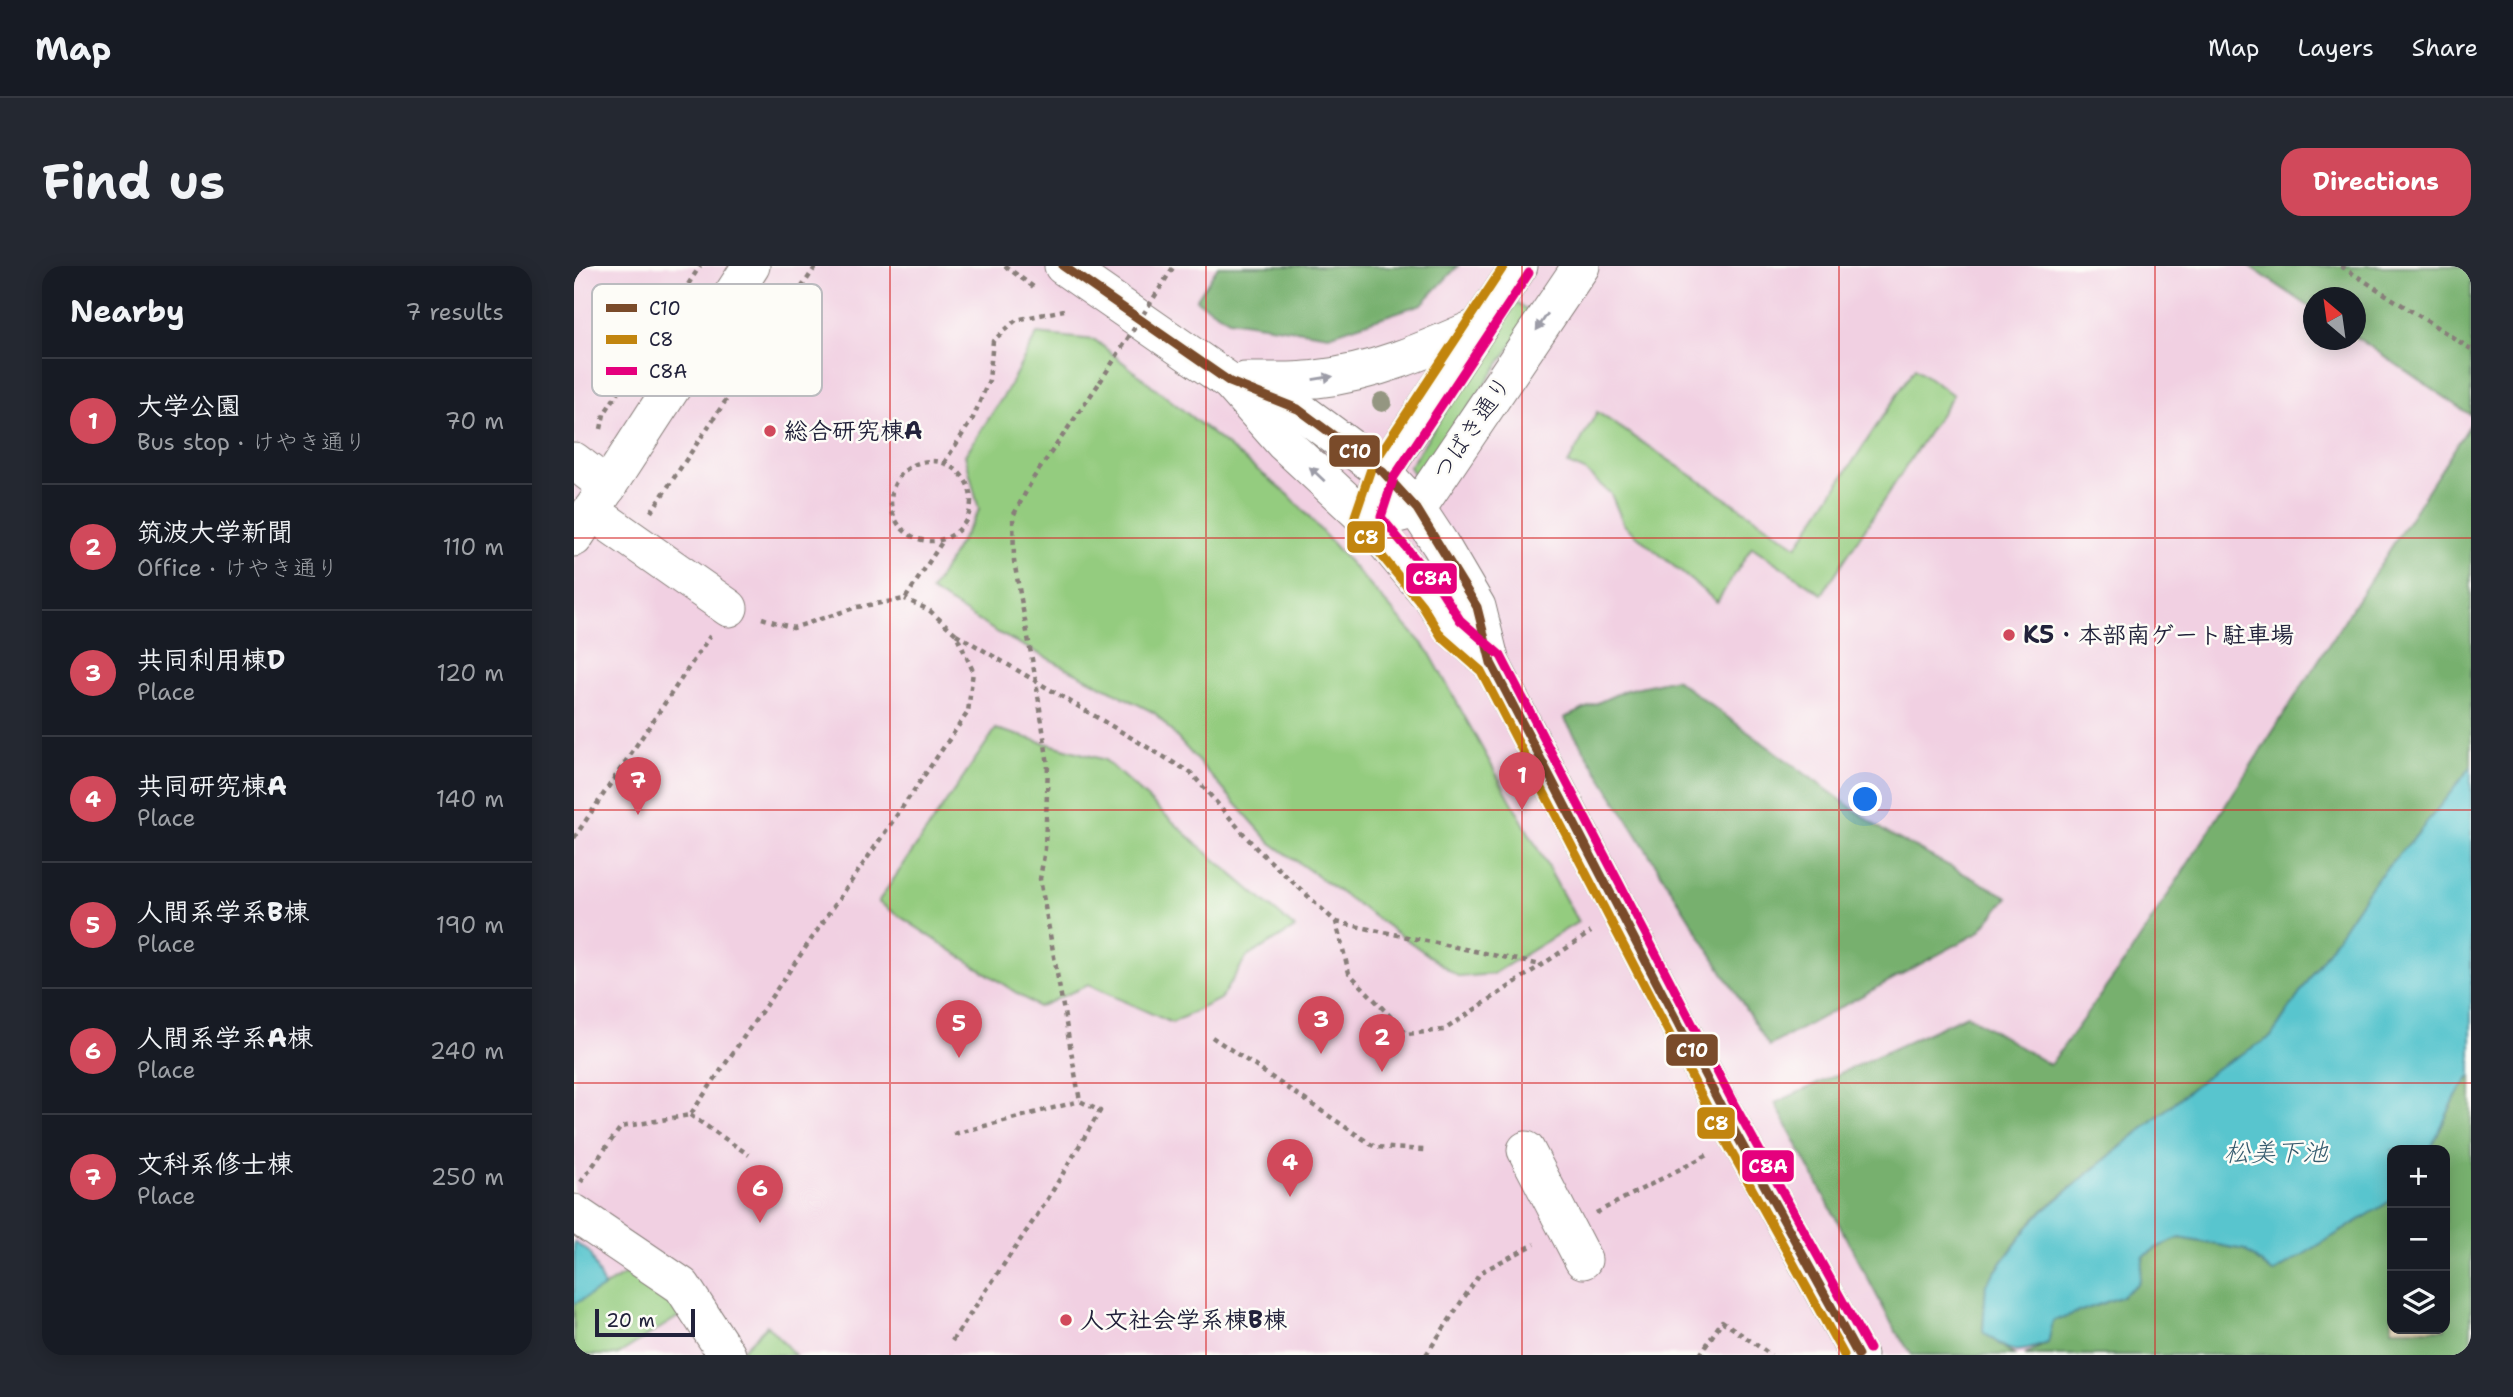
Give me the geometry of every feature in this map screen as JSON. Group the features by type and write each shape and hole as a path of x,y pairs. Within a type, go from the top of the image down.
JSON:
{"street":[{"path":"738,284 751,266"},
{"path":"1063,266 1230,382 1298,409 1383,472 1417,509 1477,607 1491,663 1724,1112 1858,1355"},
{"name":"つばき通り","path":"1367,520 1383,472 1519,266"},
{"name":"つばき通り","path":"1417,509 1581,266"},
{"path":"1230,382 1314,380 1362,371 1412,356 1480,326"},
{"path":"1230,382 1284,443 1367,520 1432,598 1451,628 1491,663"},
{"path":"658,396 588,494 729,608"},
{"path":"1367,520 1417,509"},
{"path":"1526,1150 1583,1260"},
{"path":"574,1213 682,1286 727,1355"}],"path":[{"path":"687,284 699,266"},
{"path":"804,284 816,266"},
{"path":"1080,1101 1040,879 1045,849 1048,765 1014,561 1013,516 1034,477 1100,382 1174,266"},
{"path":"2341,266 2471,349"},
{"path":"944,463 973,418 989,380 993,341 1016,320 1068,309"},
{"path":"588,494 604,414 616,396"},
{"path":"661,521 650,513 729,396"},
{"path":"905,598 944,539 962,526 970,509 971,495 959,472 944,463 931,461 913,466 897,481 892,501 894,515 907,533 917,538 930,541 944,539"},
{"path":"574,838 729,608 793,628 858,607 905,598 929,610 956,634 1191,773 1256,848 1336,922 1542,965"},
{"path":"690,1115 968,712 973,671 956,634"},
{"path":"1336,922 1349,973 1407,1034 1444,1030 1593,931"},
{"path":"1212,1037 1375,1147 1424,1150"},
{"path":"952,1340 1046,1202 1100,1111 1080,1101 954,1134"},
{"path":"574,1180 581,1182 621,1127 690,1115 749,1155"},
{"path":"1700,1355 1722,1321 1771,1355"}],"shaded area":[{"path":"574,266 2457,266 2471,275 2471,1355 574,1355"}],"green space":[{"path":"1218,266 1458,266 1422,304 1329,335 1229,320 1196,300"},
{"path":"2249,266 2466,266 2471,269 2471,415 2366,344 2366,287 2303,287 2303,302"},
{"path":"1516,303 1534,313 1421,477 1414,475 1409,467"},
{"path":"1037,334 1095,340 1289,495 1428,650 1578,922 1493,974 1459,977 1271,843 1155,713 998,633 931,591 979,510 965,455 1006,392"},
{"path":"1915,368 1953,395 1822,594 1752,547 1717,602 1624,525 1611,494 1585,471 1568,464 1597,412 1797,546"},
{"path":"2471,423 2471,767 2415,837 2373,883 2271,1037 2214,1070 2035,1217 1986,1284 1983,1332 2014,1355 1912,1355 1895,1330 1775,1103 1967,1015 2050,1065 2130,954"},
{"path":"1675,679 1885,832 2008,897 1978,933 1769,1046 1564,718 1626,690"},
{"path":"996,729 1105,760 1295,928 1247,957 1220,999 1172,1023 1088,985 1038,1007 878,902"},
{"path":"2471,1075 2471,1355 2025,1355 2047,1343 2052,1321 2120,1297 2138,1283 2144,1256 2180,1238 2245,1250 2273,1273 2387,1203 2387,1334 2450,1334 2450,1145 2432,1145 2455,1098"},
{"path":"626,1274 686,1312 617,1355 574,1355 574,1304"},
{"path":"767,1325 795,1355 739,1355 738,1354"}],"water":[{"name":"松美下池","path":"2471,767 2471,1075 2455,1098 2432,1145 2387,1145 2387,1203 2273,1273 2245,1250 2180,1238 2144,1256 2138,1283 2120,1297 2053,1321 2048,1343 2020,1351 2013,1350 1983,1332 1986,1284 2036,1217 2214,1070 2271,1037 2373,883 2415,837"},
{"path":"574,1242 589,1252 604,1287 574,1304"}],"transit line":[{"name":"C10","path":"1063,266 1230,382 1298,409 1383,472 1417,509 1477,607 1491,663 1724,1112 1858,1355"},
{"name":"C8","path":"1504,266 1372,466 1355,523 1422,605 1441,636 1481,671 1713,1118 1844,1355"},
{"name":"C8A","path":"1529,273 1394,477 1381,517 1441,590 1460,620 1501,656 1735,1106 1869,1349"}],"place":[{"name":"総合研究棟A","path":"770,431"},
{"name":"K5・本部南ゲート駐車場","path":"2009,635"},
{"name":"大学公園","path":"1522,810"},
{"name":"文科系修士棟","path":"638,815"},
{"name":"共同利用棟D","path":"1321,1054"},
{"name":"人間系学系B棟","path":"959,1058"},
{"name":"筑波大学新聞","path":"1382,1072"},
{"name":"共同研究棟A","path":"1290,1197"},
{"name":"人間系学系A棟","path":"760,1223"},
{"name":"人文社会学系棟B棟","path":"1066,1320"}]}
